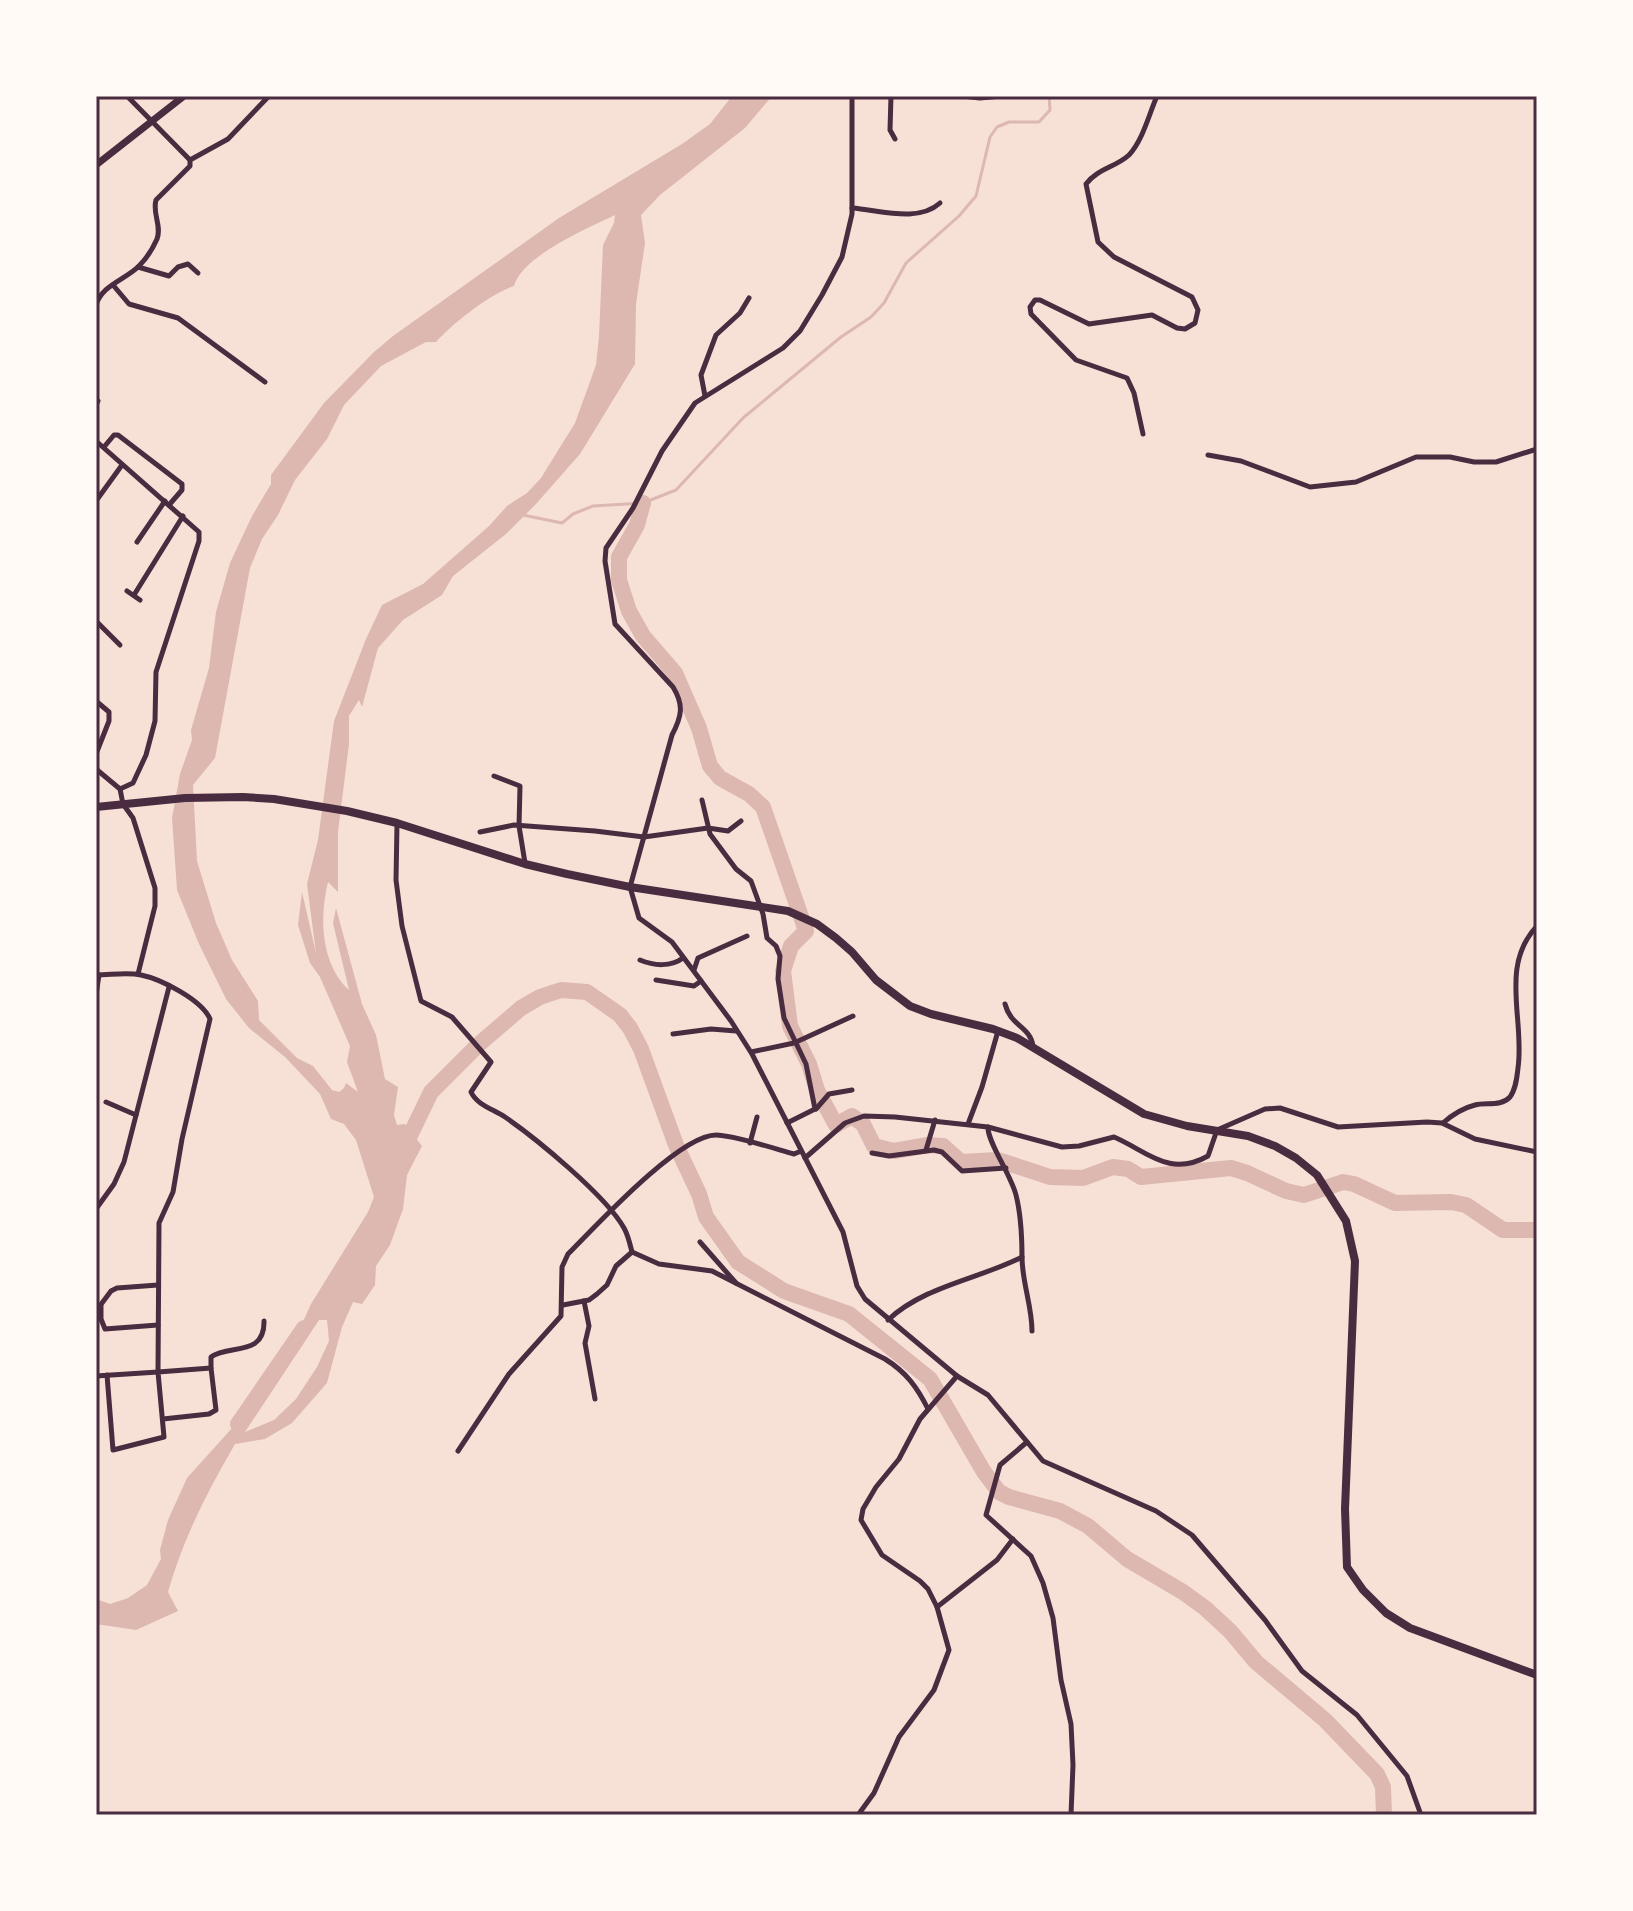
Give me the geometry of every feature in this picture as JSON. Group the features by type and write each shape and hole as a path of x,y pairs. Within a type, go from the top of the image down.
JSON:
{"main road":[{"path":"96,165 184,96"},
{"path":"96,807 229,797 301,803 397,823 525,864 630,887 788,911 817,924 852,952 893,995 910,1006 998,1031 1033,1047 1144,1114 1187,1126 1248,1136 1275,1146 1317,1175 1346,1221 1355,1261 1346,1485 1347,1567 1363,1590 1386,1613 1410,1628 1537,1675"}],"street":[{"path":"96,305 103,292 138,267 159,234 154,206 156,200 190,166 190,160 127,96"},
{"path":"190,160 228,139 269,96"},
{"path":"852,96 852,208 842,257 800,331 783,348 695,403 662,451 633,508 606,548 605,561 615,624 673,687 680,698 682,710 672,735 630,887 639,918 672,942 751,1052 843,1232 857,1286 874,1309 957,1376 988,1395 1043,1461 1156,1511 1192,1535 1265,1620 1302,1671 1357,1715 1407,1776 1421,1815"},
{"path":"891,96 890,130 895,139"},
{"path":"966,96 1001,96"},
{"path":"1143,434 1134,393 1127,378 1076,360 1031,314 1030,307 1035,300 1040,300 1089,324 1152,315 1177,328 1185,329 1195,323 1198,310 1192,297 1114,257 1098,242 1086,184 1093,176 1130,154 1157,96"},
{"path":"852,208 911,214 924,212 940,203"},
{"path":"138,267 169,276 178,267 188,264 198,273"},
{"path":"113,285 129,304 178,318 265,382"},
{"path":"705,396 701,375 716,335 740,313 749,298"},
{"path":"104,447 114,435 118,435 182,484 182,490 167,503 137,542"},
{"path":"96,441 199,532 199,541 156,672 155,721 146,755 133,783 120,789"},
{"path":"1208,455 1241,461 1310,487 1356,482 1416,457 1496,462 1537,449"},
{"path":"96,501 122,465"},
{"path":"134,595 183,516"},
{"path":"127,591 140,600"},
{"path":"96,621 120,645"},
{"path":"96,701 109,712 109,721 96,754"},
{"path":"96,769 120,789 123,804 133,818 155,888 155,906 138,974"},
{"path":"494,776 520,786 519,826 525,864"},
{"path":"702,800 708,828 736,869 751,881 767,938 776,946 780,956 778,979 784,1018 806,1064 815,1109"},
{"path":"480,832 519,826 644,837 708,828 728,831 741,821"},
{"path":"397,823 398,895 402,926 421,1001 440,1009 462,1027 491,1062 471,1092 474,1100 506,1117 555,1156 611,1210 625,1230 632,1252 659,1264 712,1271 902,1370 918,1389 928,1409"},
{"path":"1442,1123 1475,1105 1502,1103 1510,1097 1516,1084 1519,1060 1519,1019 1514,976 1518,956 1537,926"},
{"path":"693,971 698,958 747,936"},
{"path":"640,960 674,965 683,958"},
{"path":"96,995 98,975 138,974 188,996 207,1012 210,1019 173,1192 159,1223 158,1372 164,1437 113,1450 107,1375"},
{"path":"656,980 694,986 701,981"},
{"path":"96,1209 114,1184 124,1162 169,987"},
{"path":"1005,1004 1012,1022 1025,1030 1032,1039 1033,1047"},
{"path":"751,1052 794,1043 853,1016"},
{"path":"673,1034 711,1029 737,1031"},
{"path":"968,1124 998,1031"},
{"path":"787,1123 815,1109 829,1094 852,1090"},
{"path":"106,1102 136,1115"},
{"path":"458,1451 509,1374 561,1316 562,1267 568,1254 654,1171 696,1139 716,1135 803,1154 845,1123 864,1116 988,1127 1062,1147 1114,1137 1145,1156 1193,1164 1208,1156 1217,1130 1265,1109 1280,1108 1338,1127 1442,1123 1475,1139 1537,1152"},
{"path":"750,1143 757,1117"},
{"path":"926,1150 935,1120"},
{"path":"988,1127 988,1135 1016,1195 1024,1247 1022,1257 1032,1309 1032,1331"},
{"path":"872,1153 889,1156 926,1150 942,1152 962,1171 1006,1168"},
{"path":"700,1242 735,1279 736,1284"},
{"path":"563,1305 589,1300 607,1285 616,1266 632,1252"},
{"path":"888,1320 896,1312 932,1292 1022,1257"},
{"path":"158,1285 117,1288 98,1308 105,1329 158,1325"},
{"path":"584,1301 589,1326 585,1343 595,1399"},
{"path":"163,1419 209,1414 216,1410 211,1357 218,1352 247,1349 264,1330 264,1321"},
{"path":"96,1376 211,1368"},
{"path":"858,1815 874,1793 899,1737 934,1690 949,1650 937,1607 920,1581 882,1555 861,1520 863,1509 899,1459 928,1409 957,1376"},
{"path":"1027,1442 1000,1465 986,1515 1031,1556 1053,1618 1061,1680 1071,1724 1071,1815"},
{"path":"937,1607 997,1560 1013,1539"}],"shaded area":[{"path":"732,96 772,96 745,128 660,195 641,215 645,243 636,304 635,364 580,454 506,534 453,576 442,595 403,620 378,648 362,707 359,700 349,716 349,744 338,832 338,892 328,882 323,925 325,940 333,967 349,990 333,923 336,908 362,1004 376,1035 385,1079 398,1087 394,1115 397,1125 405,1124 422,1146 407,1175 403,1209 390,1245 376,1266 375,1285 362,1304 353,1302 342,1327 327,1383 292,1423 265,1439 235,1444 197,1516 174,1572 168,1592 178,1611 136,1630 96,1624 96,1599 110,1604 128,1598 147,1585 161,1559 160,1550 168,1520 187,1478 278,1377 311,1304 368,1212 374,1197 356,1140 344,1124 331,1119 320,1094 285,1057 249,1028 226,999 177,890 172,818 180,774 192,740 191,730 209,668 216,612 230,563 271,484 271,475 324,403 374,352 559,218 710,124","holes":["615,215 603,245 596,365 575,423 541,478 527,493 507,506 489,526 423,584 382,605 334,721 318,840 307,884 316,953 302,892 298,925 310,963 320,977 350,1046 347,1062 358,1092 346,1083 339,1092 332,1090 313,1066 297,1058 259,1020 258,1001 232,960 216,923 197,861 193,785 215,758 250,568 262,539 295,480 327,439 344,405 381,366 426,342 436,342 472,310 514,286 529,264 542,254","319,1320 327,1320 329,1341 317,1367 296,1399 274,1420 245,1432"]}],"waterway":[{"path":"523,515 562,523 573,514 593,506 643,503 676,490 743,418 841,337 871,317 884,303 906,263 959,216 976,196 990,137 997,127 1009,122 1039,122 1050,110 1049,96"},
{"path":"643,503 637,525 619,557 619,580 629,611 643,636 675,673 699,728 710,766 720,778 749,794 763,807 806,931 791,946 783,971 790,1026 809,1064 817,1090 836,1125 852,1116 863,1124 874,1146 894,1151 928,1145 943,1146 961,1162 998,1160 1050,1177 1083,1178 1113,1167 1128,1169 1141,1177 1231,1168 1286,1191 1304,1195 1343,1182 1395,1203 1451,1202 1466,1205 1503,1230 1537,1230"},
{"path":"402,1152 431,1092 478,1045 521,1008 540,997 561,990 587,992 620,1015 630,1028 706,1217 738,1262 784,1291 849,1314 930,1379 999,1492 1060,1511 1088,1526 1127,1559 1205,1608 1256,1662 1325,1720 1377,1774 1383,1787 1384,1815"},
{"path":"238,1424 304,1328"}]}
